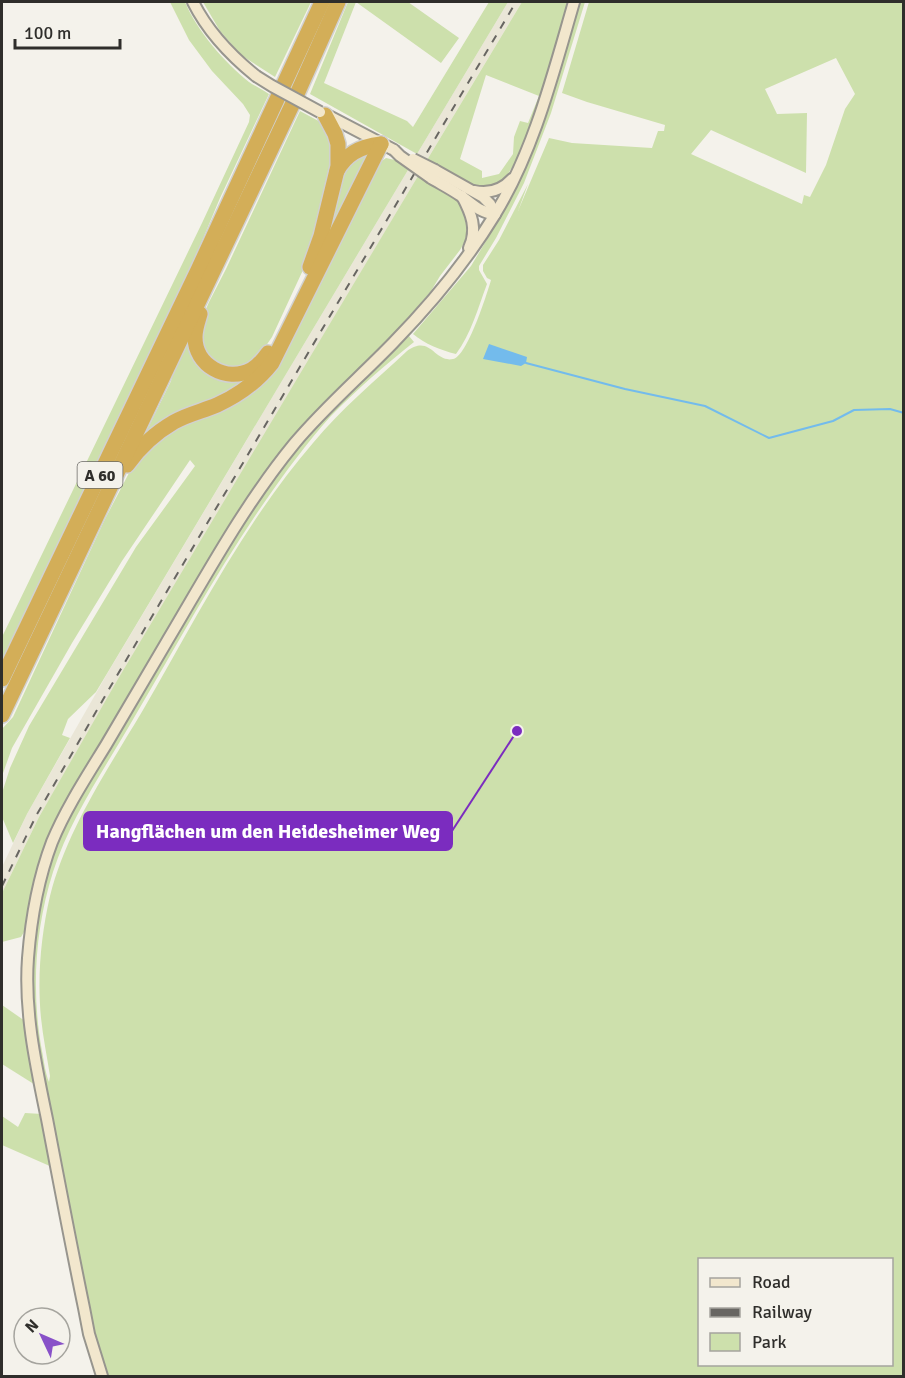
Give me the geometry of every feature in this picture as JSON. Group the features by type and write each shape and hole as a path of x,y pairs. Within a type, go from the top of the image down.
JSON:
{"highway":[{"path":"312,26 317,2"},
{"name":"A 60","path":"2,679 193,280 322,2"},
{"name":"A 60","path":"2,715 293,103 338,2"},
{"path":"223,251 196,327 196,346 206,363 214,369 223,373 243,373 260,364 274,343 296,299 321,236 338,166 338,144 331,124 323,113"},
{"path":"105,497 136,453 150,439 177,420 217,405 241,392 263,375 272,363 387,147 369,145 358,150 340,166 335,177"}],"main road":[{"path":"193,2 216,38 256,76 387,147 465,193 478,210 495,214"},
{"path":"102,1377 84,1308 32,1040 27,1003 29,945 36,895 44,866 53,840 87,776 251,503 295,443 394,343 459,267 495,214 515,174 540,114 574,2"},
{"path":"465,193 490,192 502,188 515,174"},
{"path":"459,267 471,244 473,234 473,223 465,193"}],"shaded area":[{"path":"508,2 522,2 427,160 417,154"},
{"path":"408,170 418,176 39,817 2,893 2,867 27,814 107,674"}],"green space":[{"path":"170,2 185,2 204,35 221,56 249,82 269,94 220,198 192,265 2,664 2,637 249,122 250,115 243,104 212,71 189,40"},
{"path":"203,2 311,2 275,77 241,55 220,31"},
{"path":"348,2 356,2 324,83 407,121 413,127 489,2 508,2 417,154 310,94"},
{"path":"356,2 408,2 459,38 441,63"},
{"path":"522,2 570,2 529,133 505,177 494,187 475,188 427,160","holes":["486,75 539,96 528,123 520,121 514,137 513,154 499,174 482,178 482,171 460,159"]},
{"path":"579,2 585,2 551,113 524,183 479,266 487,284 474,320 456,354 439,349 413,334 471,266 513,196 539,131"},
{"path":"589,2 903,2 903,1376 105,1376 87,1307 43,1079 31,1001 32,946 46,873 58,841 75,806 254,505 298,445 409,336 414,342 330,417 266,500 199,606 69,831 47,894 37,961 39,1029 49,1082 40,1003 42,941 57,871 90,800 222,572 288,474 335,418 407,351 422,346 441,357 453,359 464,348 476,324 491,280 483,271 483,265 499,240 528,184 518,211 549,138 572,143 652,148 658,131 664,131 665,125 562,93","holes":["836,58 855,94 845,109 826,165 810,197 804,195 802,204 691,154 711,130 806,173 807,113 777,114 765,89"]},
{"path":"300,111 326,125 331,138 332,152 317,228 309,257 272,337 259,356 248,364 231,369 204,356 200,323"},
{"path":"359,153 371,153 311,279 340,180"},
{"path":"386,158 395,160 408,170 96,692 68,719 62,735 70,738 13,843 2,817 2,793 10,768 29,726 136,547 195,466 190,460 122,561 12,748 2,776 2,729 13,717 105,519 129,473 144,450 177,426 261,386 375,166"},
{"path":"418,176 460,202 469,225 468,236 431,291 404,323 296,436 51,837 31,893 24,932 21,937 2,942 2,893 39,817 118,679"},
{"path":"193,329 200,361 255,379 136,446 144,430 149,426 171,381 174,366"},
{"path":"2,1005 25,1021 37,1086 2,1064"},
{"path":"25,1113 42,1114 52,1167 2,1145 2,1116 18,1127"}],"water":[{"path":"489,344 527,357 526,363 521,366 483,359"}],"waterway":[{"path":"526,363 625,389 705,406 769,438 833,421 854,410 890,409 904,413"}],"railway":[{"path":"2,886 36,816 112,684 516,2"}],"place":[{"name":"Hangflächen um den Heidesheimer Weg","path":"517,731"}]}
